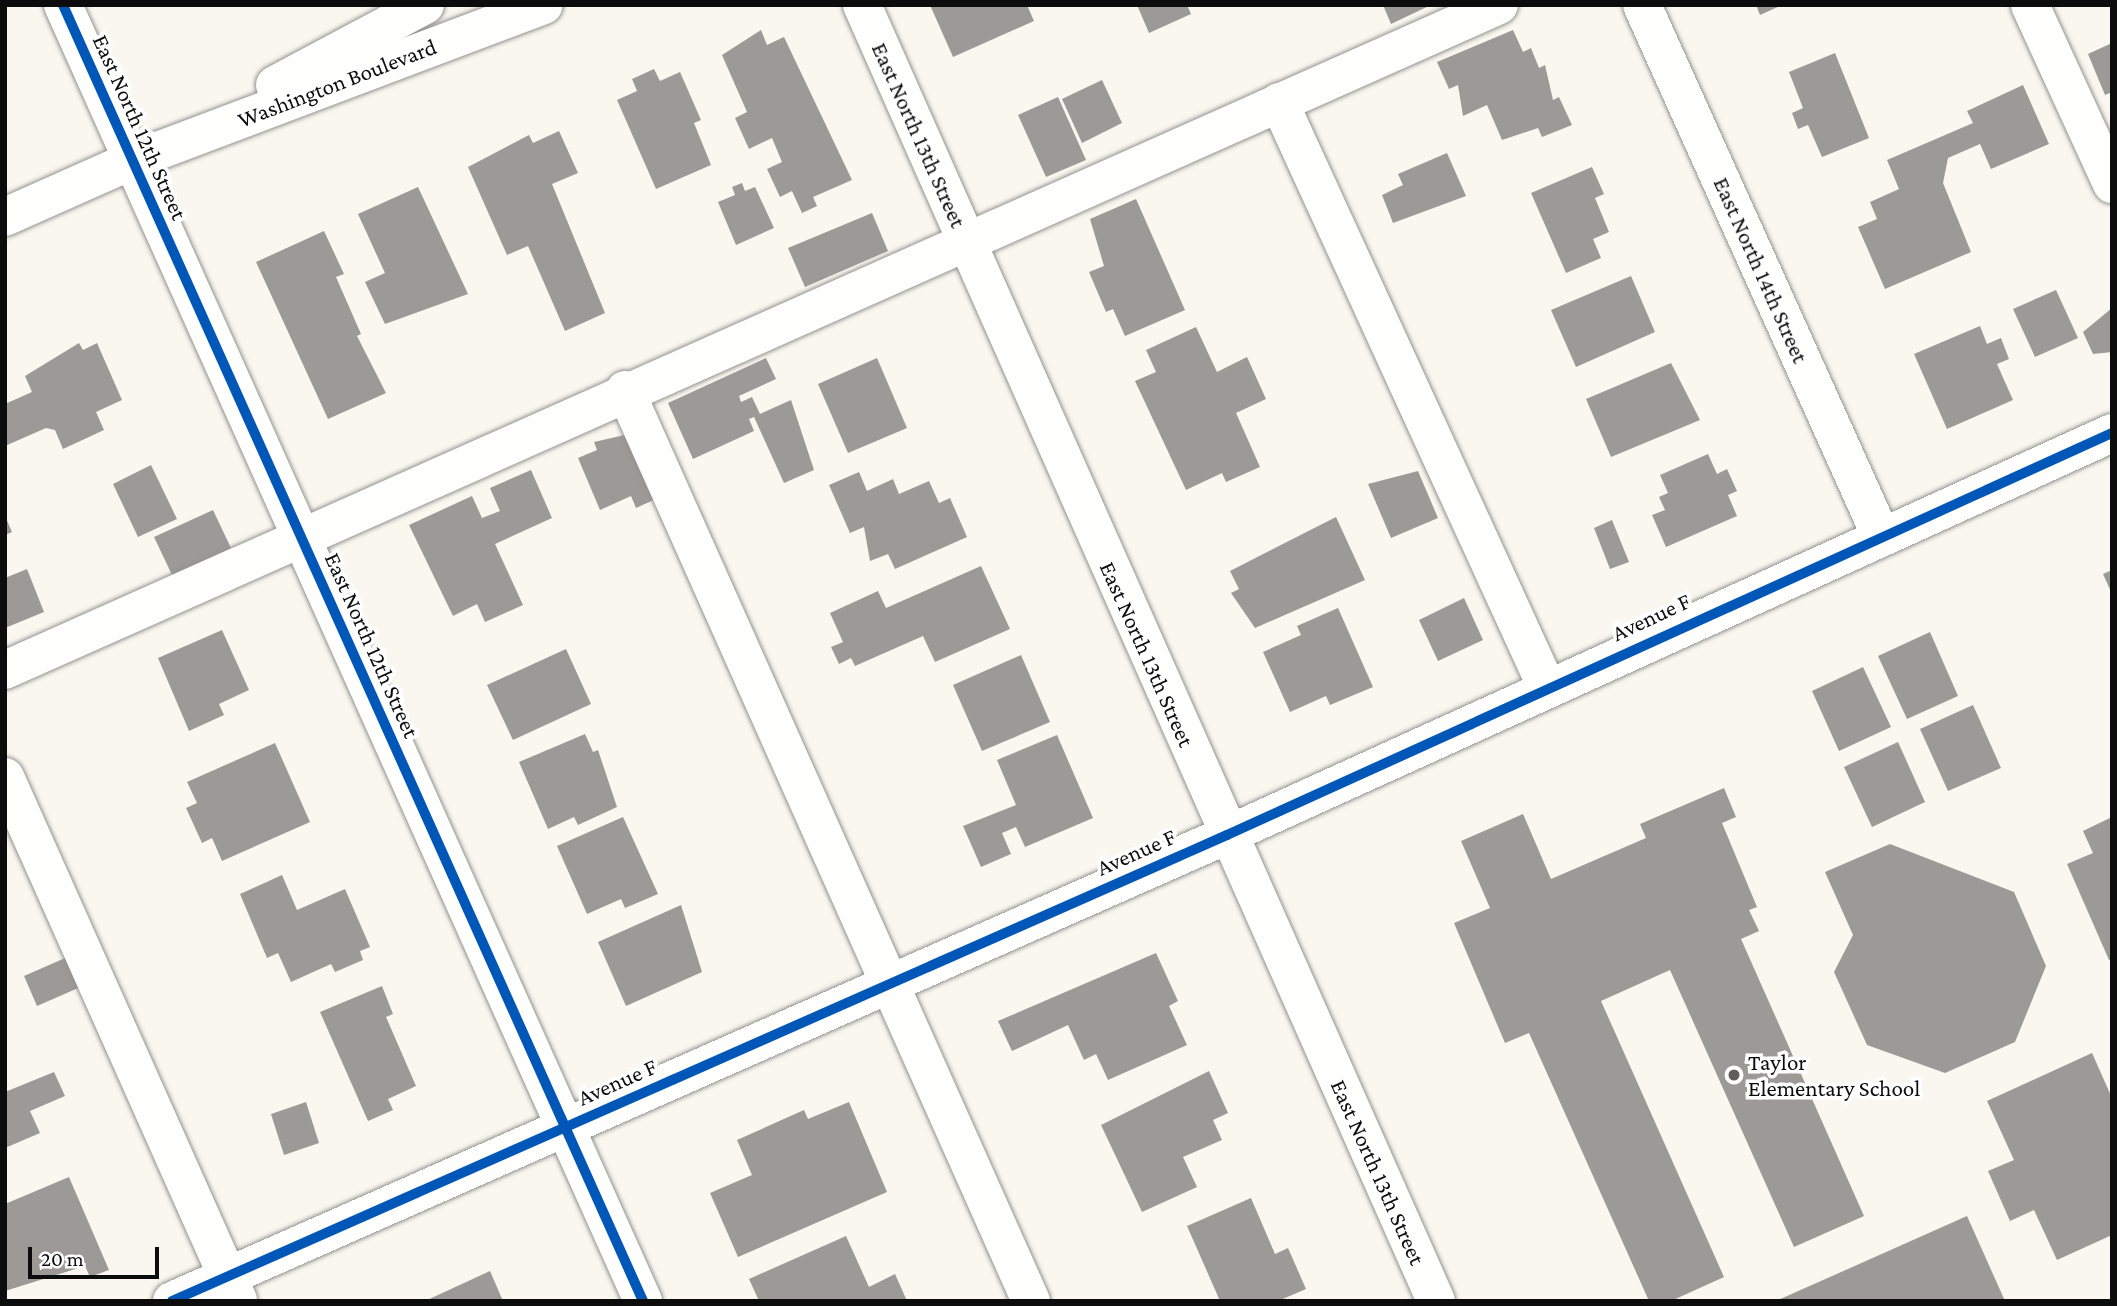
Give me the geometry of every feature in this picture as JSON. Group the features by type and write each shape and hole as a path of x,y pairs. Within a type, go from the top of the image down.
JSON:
{"street":[{"name":"East North 12th Street","path":"63,5 643,1301"},
{"name":"Washington Boulevard","path":"131,161 425,5"},
{"name":"Washington Boulevard","path":"5,217 131,161 544,5"},
{"name":"East North 13th Street","path":"862,5 1227,835 1436,1301"},
{"path":"5,670 299,534 1499,5"},
{"name":"East North 14th Street","path":"1642,5 1881,536"},
{"path":"2030,5 2112,184"},
{"path":"1279,102 1547,688"},
{"path":"625,390 1031,1301"},
{"name":"Avenue F","path":"172,1301 233,1289 565,1128 1227,835 2112,433"},
{"path":"5,777 233,1289"}],"building":[{"path":"930,5 1027,5 1034,21 953,57"},
{"path":"1137,5 1187,5 1191,14 1149,33"},
{"path":"1383,5 1431,5 1391,24"},
{"path":"1756,5 1782,5 1760,15"},
{"path":"761,30 767,45 784,37 852,180 813,197 817,206 802,213 792,191 780,197 767,169 782,162 772,138 749,149 735,118 747,112 722,55"},
{"path":"1513,30 1523,52 1531,48 1539,68 1545,65 1553,100 1559,97 1572,125 1542,137 1538,128 1502,140 1487,105 1463,116 1458,85 1449,89 1437,62"},
{"path":"2112,43 2112,92 2105,95 2088,54"},
{"path":"1835,53 1869,138 1822,157 1808,125 1798,129 1792,113 1803,108 1789,72"},
{"path":"654,69 660,81 680,72 701,120 694,123 711,165 656,189 617,100 637,91 632,79"},
{"path":"1102,80 1122,123 1082,143 1062,99"},
{"path":"2023,85 2049,144 1991,169 1980,144 1948,158 1943,183 1971,252 1885,289 1858,227 1877,219 1870,202 1899,189 1887,160 1973,123 1967,111"},
{"path":"1058,97 1086,160 1046,177 1018,115"},
{"path":"559,131 578,173 552,184 605,313 565,331 528,246 507,255 468,167 529,135 533,143"},
{"path":"1447,153 1466,196 1393,223 1382,195 1403,185 1398,174"},
{"path":"1592,167 1604,194 1595,198 1609,232 1593,239 1601,258 1566,273 1531,193"},
{"path":"742,183 745,191 755,187 774,228 736,245 718,202 735,195 732,187"},
{"path":"418,187 468,294 385,324 365,282 385,273 358,214"},
{"path":"1136,199 1185,310 1125,336 1113,309 1106,312 1089,272 1104,266 1090,219"},
{"path":"872,213 888,251 805,287 788,248"},
{"path":"324,231 344,274 336,277 361,334 357,336 386,393 328,419 256,262"},
{"path":"1631,276 1655,332 1576,367 1551,310"},
{"path":"2056,290 2078,338 2035,357 2013,309"},
{"path":"2112,308 2112,352 2093,354 2083,332"},
{"path":"1980,326 1987,344 2001,338 2009,359 1997,364 2013,400 1947,429 1914,354"},
{"path":"1196,327 1217,372 1247,357 1266,399 1236,413 1260,467 1226,482 1222,473 1186,490 1135,381 1156,372 1146,350"},
{"path":"79,343 83,350 97,343 122,400 96,412 104,430 63,449 55,430 46,428 5,446 5,404 32,392 25,376"},
{"path":"766,358 776,379 739,396 741,402 752,397 760,414 791,400 814,470 784,483 754,417 749,419 754,431 693,459 668,403"},
{"path":"877,358 907,428 848,453 818,384"},
{"path":"1671,363 1700,420 1611,457 1586,399"},
{"path":"629,434 658,498 636,508 631,496 600,510 578,458 597,450 594,442"},
{"path":"1708,454 1717,474 1727,469 1737,491 1728,495 1737,516 1666,547 1652,515 1665,510 1659,497 1668,493 1660,475"},
{"path":"151,465 177,519 138,537 113,484"},
{"path":"531,470 552,518 495,544 523,605 485,622 477,604 453,616 409,525 472,496 482,518 500,511 490,488"},
{"path":"1418,471 1438,518 1391,538 1368,484"},
{"path":"859,472 867,491 893,479 899,494 929,481 939,503 950,498 967,537 895,569 888,554 870,561 864,527 850,533 829,485"},
{"path":"213,510 231,548 172,575 154,537"},
{"path":"5,516 12,532 5,535"},
{"path":"1336,517 1365,580 1255,628 1231,593 1239,589 1230,571"},
{"path":"1612,520 1629,562 1610,569 1594,528"},
{"path":"981,566 1010,629 935,662 923,636 855,666 851,658 839,664 831,647 843,642 830,613 878,591 886,608"},
{"path":"27,569 44,612 5,628 5,578"},
{"path":"2112,570 2112,594 2103,574"},
{"path":"1464,598 1483,640 1438,661 1419,620"},
{"path":"1338,608 1373,687 1330,705 1326,696 1290,712 1263,652 1301,635 1297,626"},
{"path":"222,630 249,690 219,704 224,715 189,731 158,658"},
{"path":"1930,632 1958,696 1907,719 1878,656"},
{"path":"566,649 591,704 513,740 487,685"},
{"path":"1021,655 1050,722 982,751 953,685"},
{"path":"1863,667 1891,727 1839,751 1812,691"},
{"path":"1973,705 2001,768 1948,791 1920,729"},
{"path":"585,734 593,752 598,750 617,807 578,825 574,817 548,829 519,762"},
{"path":"1057,735 1093,818 1025,847 1016,827 1002,833 1011,854 981,867 963,826 1016,805 997,760"},
{"path":"1898,742 1925,802 1872,827 1844,767"},
{"path":"275,743 310,822 222,861 212,838 202,843 186,808 197,803 187,782"},
{"path":"1724,788 1736,817 1722,823 1757,907 1749,910 1759,931 1741,939 1864,1216 1794,1247 1670,970 1601,1001 1724,1277 1671,1301 1649,1301 1529,1033 1505,1043 1454,923 1490,908 1461,841 1523,814 1551,879 1646,838 1640,824"},
{"path":"623,817 658,894 625,908 621,899 587,914 557,846"},
{"path":"2112,817 2112,959 2109,960 2067,864 2093,853 2083,831"},
{"path":"1890,844 2014,892 2046,966 2015,1042 1945,1073 1867,1045 1834,972 1853,935 1825,872"},
{"path":"282,875 297,910 345,889 370,947 360,951 363,960 335,972 331,964 291,982 278,953 267,958 240,894"},
{"path":"681,905 702,972 626,1006 598,942"},
{"path":"1156,953 1178,1001 1169,1006 1187,1045 1108,1080 1096,1054 1084,1060 1068,1025 1012,1051 998,1021"},
{"path":"72,955 85,985 37,1006 24,976"},
{"path":"382,986 393,1014 386,1017 416,1086 388,1099 393,1110 368,1121 320,1012"},
{"path":"2092,1053 2112,1098 2112,1235 2057,1260 2034,1210 2010,1221 1988,1171 2014,1160 1987,1101"},
{"path":"1209,1071 1228,1113 1213,1120 1222,1140 1183,1157 1197,1187 1142,1212 1101,1125"},
{"path":"54,1072 65,1096 30,1111 40,1133 5,1148 5,1092"},
{"path":"306,1102 319,1143 284,1155 271,1114"},
{"path":"849,1102 887,1192 738,1257 710,1193 752,1175 737,1140 804,1110 808,1119"},
{"path":"69,1177 109,1270 90,1277 85,1266 5,1291 5,1204"},
{"path":"1251,1198 1275,1254 1288,1248 1306,1289 1278,1301 1220,1301 1187,1226"},
{"path":"1967,1216 2005,1301 1776,1301"},
{"path":"846,1236 869,1287 895,1274 907,1301 759,1301 749,1279"},
{"path":"490,1271 503,1301 425,1301"}],"cycle path":[{"path":"63,5 643,1301"},
{"path":"172,1301 1227,835 2112,433"}],"place":[{"name":"Taylor Elementary School","path":"1734,1075"}]}
